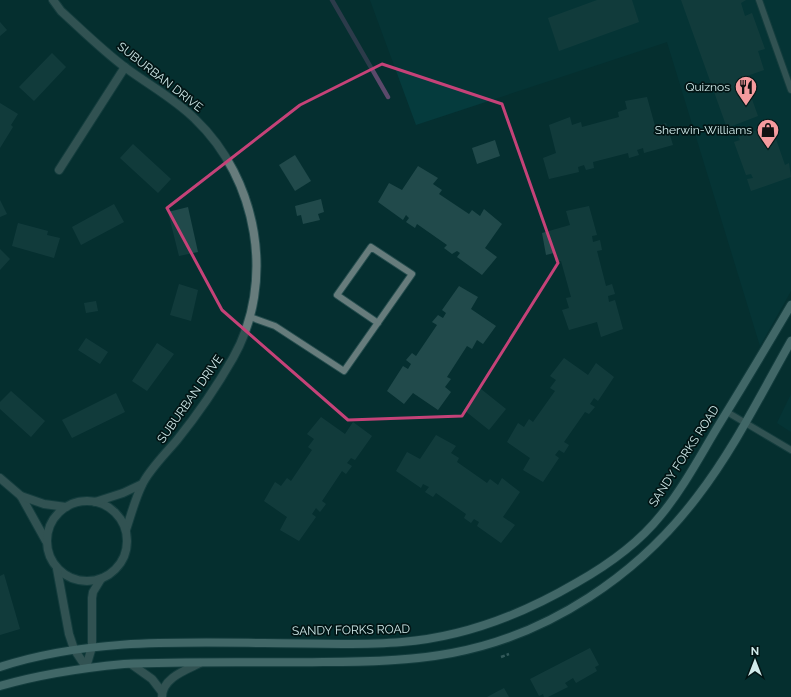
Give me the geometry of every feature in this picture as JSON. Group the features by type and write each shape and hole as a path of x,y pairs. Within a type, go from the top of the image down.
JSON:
{"street":[{"name":"SUBURBAN DRIVE","path":"53,0 72,20 125,67 173,100 196,119 217,144 230,164 242,189 256,238 257,267 250,317 234,357 207,399 142,484 126,530 127,542 125,554 120,565 101,579 93,592 92,647 86,667"},
{"path":"58,170 125,67"},
{"name":"SANDY FORKS ROAD","path":"0,667 74,649 122,644 236,642 355,644 403,642 436,637 497,622 541,604 603,568 632,546 661,516 686,479 791,305"},
{"path":"0,686 86,667 131,664 374,662 426,657 490,644 528,630 581,602 610,583 640,558 672,528 697,498 727,456 791,341"},
{"path":"0,478 21,496 46,541 48,551 58,569 69,634 74,649 86,667"},
{"name":"SUBURBAN DRIVE","path":"95,502 122,493 142,484"},
{"path":"21,496 44,504 66,507 85,501 95,502 113,510 121,519 126,530"},
{"path":"46,541 52,521 66,507"},
{"path":"58,569 65,575 83,581 101,579"},
{"path":"131,664 152,679 162,694 171,678 200,663"}],"lane":[{"path":"760,0 791,90"},
{"path":"250,317 276,326 344,371 378,323 412,274 370,247 337,295 378,323"},
{"path":"727,412 791,450"}],"path":[{"path":"501,657 509,654"}],"highlighted area":[{"path":"382,64 502,104 558,263 462,416 348,420 222,310 167,208 300,105"}],"shaded area":[{"path":"370,0 791,0 791,291 760,346 667,42 416,125"},
{"path":"791,394 791,432 777,423"}],"building":[{"path":"597,0 632,0 639,22 559,51 548,18"},
{"path":"681,0 746,0 741,3 745,16 752,13 765,49 758,51 764,70 744,77 758,116 727,128"},
{"path":"0,22 7,30 0,36"},
{"path":"52,53 66,67 34,101 19,87"},
{"path":"647,97 655,126 666,123 673,145 644,153 643,148 637,150 639,155 629,158 628,153 593,162 594,168 586,170 584,165 578,167 579,172 549,179 543,158 556,153 549,125 570,117 572,125 581,122 582,127 619,117 618,112 627,109 625,101"},
{"path":"0,103 18,114 11,125 13,127 0,148"},
{"path":"771,125 785,165 789,163 791,177 751,191 747,179 753,178 751,174 746,175 734,142 740,140 738,137"},
{"path":"495,140 500,156 477,164 472,148"},
{"path":"133,144 171,179 158,193 120,158"},
{"path":"295,155 311,181 295,191 279,165"},
{"path":"418,166 438,178 433,184 442,190 439,194 469,214 472,210 480,216 484,209 502,224 485,248 497,257 482,275 457,257 460,253 457,251 452,254 444,248 447,245 417,224 415,228 406,222 409,218 406,215 403,220 378,202 389,183 402,190"},
{"path":"321,199 324,212 318,214 320,220 303,224 301,215 297,216 295,206"},
{"path":"0,200 7,214 0,217"},
{"path":"114,204 124,222 81,245 72,227"},
{"path":"589,206 597,235 592,236 593,242 600,240 602,250 597,251 606,286 612,284 615,294 608,296 609,302 615,300 623,329 601,337 597,322 569,330 562,310 569,308 566,298 571,297 561,261 556,262 554,253 546,255 542,233 570,225 566,211"},
{"path":"188,207 198,252 179,256 168,212"},
{"path":"18,223 48,231 47,235 60,238 54,258 12,246"},
{"path":"0,249 10,259 0,270"},
{"path":"179,284 198,290 191,321 170,315"},
{"path":"459,286 478,297 471,309 496,326 483,344 477,340 472,349 467,346 447,377 451,379 445,387 451,392 438,410 413,393 404,404 387,391 403,366 408,369 411,364 406,360 412,353 416,356 437,325 432,322 438,315 443,318 446,313 442,310"},
{"path":"96,301 98,311 86,313 84,303"},
{"path":"86,338 108,352 100,364 78,350"},
{"path":"157,343 174,354 147,391 132,381"},
{"path":"564,358 588,375 596,363 614,377 598,401 594,398 590,404 595,407 589,414 585,412 564,442 569,445 564,453 559,450 555,455 559,458 543,482 523,470 530,458 507,442 518,423 524,427 529,419 533,422 555,391 550,388 556,380 550,376"},
{"path":"481,389 506,409 489,430 464,410"},
{"path":"11,391 45,421 31,437 0,409 0,402"},
{"path":"116,393 125,412 72,438 62,420"},
{"path":"321,417 345,434 353,422 372,436 355,460 351,458 347,463 352,466 346,474 342,471 322,501 326,504 320,512 316,508 312,514 316,517 299,541 280,530 287,517 264,501 275,482 281,486 287,478 291,481 312,450 308,447 314,439 307,434"},
{"path":"436,435 456,446 451,453 459,458 457,462 487,483 490,479 498,485 502,478 520,492 503,517 515,525 501,543 477,526 479,522 474,519 471,523 464,518 466,514 436,493 433,497 425,492 429,487 423,484 421,488 396,471 407,452 420,459"},
{"path":"4,574 20,629 0,635 0,576"},
{"path":"590,648 599,665 595,667 597,671 576,683 573,678 565,683 568,687 548,697 544,697 543,694 539,696 530,679"},
{"path":"504,688 509,697 487,697"}],"waterway":[{"path":"332,0 388,97"}],"place":[{"name":"Quiznos","path":"746,106"},
{"name":"Sherwin-Williams","path":"768,150"}]}
